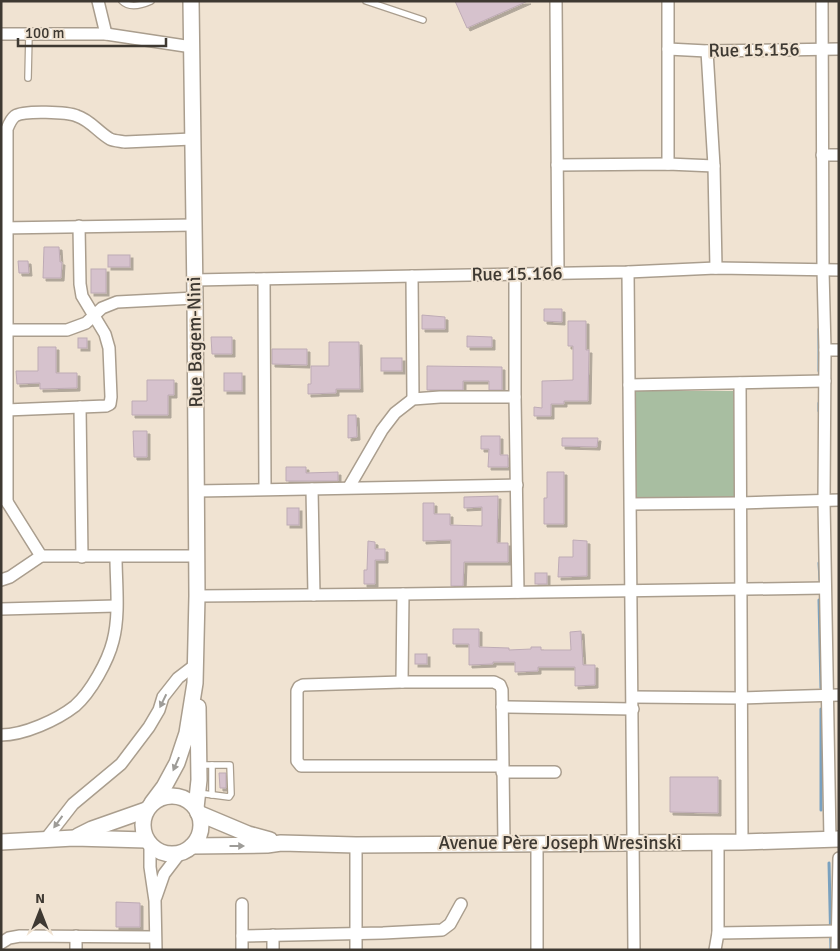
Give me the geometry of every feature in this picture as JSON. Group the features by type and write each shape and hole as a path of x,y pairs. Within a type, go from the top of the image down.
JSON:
{"street":[{"path":"98,1 106,34"},
{"name":"Rue Bagem-Nini","path":"191,1 197,556 195,683"},
{"path":"556,1 558,272"},
{"path":"668,1 668,164"},
{"path":"822,1 825,588 833,695 835,839"},
{"path":"1,34 106,34 192,47"},
{"name":"Rue 15.156","path":"668,49 707,51 839,49"},
{"path":"707,51 714,166 716,268"},
{"path":"41,556 4,498 7,330 4,141 9,122 16,115 31,113 77,116 110,139 125,142 192,139"},
{"path":"822,155 839,155"},
{"path":"557,165 668,164 714,166"},
{"path":"4,228 194,225"},
{"path":"6,410 106,406 110,404 108,348 105,334 82,296 79,226"},
{"name":"Rue 15.166","path":"195,280 628,272 716,268 839,270"},
{"path":"628,272 634,950"},
{"path":"515,273 518,592"},
{"path":"412,276 413,399"},
{"path":"264,280 265,489"},
{"path":"7,330 67,330 86,323 102,308 117,302 195,298"},
{"path":"825,350 839,350"},
{"path":"629,385 825,381"},
{"path":"740,383 742,842"},
{"path":"349,487 382,430 395,413 413,399 515,397"},
{"path":"80,407 82,557"},
{"path":"196,491 517,485"},
{"path":"312,489 314,595"},
{"path":"631,504 839,500"},
{"path":"1,580 10,577 41,556 197,556"},
{"path":"1,735 24,731 47,722 75,705 92,685 114,641 116,557"},
{"path":"197,596 825,588"},
{"path":"402,682 403,594"},
{"path":"1,610 116,606"},
{"path":"45,840 73,804 121,764 149,727 163,697 178,678 195,665"},
{"path":"504,844 502,770 502,690 500,685 494,682 402,682 303,685 299,687 297,691 298,764 301,766 502,770 555,772"},
{"path":"155,901 164,874 198,839 201,830 201,802 205,765 195,683"},
{"path":"156,950 155,901 148,843 142,830 142,820 149,806 171,775 180,754 187,733 195,683"},
{"path":"632,697 741,698 833,695"},
{"path":"502,706 633,709"},
{"path":"74,838 149,806 167,796 201,802"},
{"name":"Avenue Père Joseph Wresinski","path":"201,802 248,834 281,843"},
{"path":"1,842 74,838 148,843 164,854 186,850"},
{"name":"Avenue Père Joseph Wresinski","path":"186,850 281,843 356,845 537,844 835,839"},
{"path":"715,950 718,933 718,842"},
{"path":"537,844 537,950"},
{"path":"356,845 356,950"},
{"path":"837,950 839,858"},
{"path":"242,904 242,950"},
{"path":"242,936 442,930 450,924 461,904"},
{"path":"718,933 838,931"},
{"path":"273,935 273,950"},
{"path":"1,943 9,938 20,936 156,937"},
{"path":"76,936 76,950"}],"lane":[{"path":"122,1 126,5 132,6 151,1"},
{"path":"366,1 423,20"},
{"path":"28,78 29,34"},
{"path":"201,802 229,797 231,794 230,765 205,765"}],"green space":[{"path":"636,391 739,391 739,497 636,497"}],"building":[{"path":"455,1 528,1 467,28"},
{"path":"44,247 59,247 60,262 62,262 61,278 43,278"},
{"path":"108,255 130,255 130,267 108,267"},
{"path":"18,261 28,261 29,273 19,273"},
{"path":"91,269 106,269 106,293 91,293"},
{"path":"544,309 562,309 562,322 544,321"},
{"path":"422,315 445,317 445,329 422,329"},
{"path":"568,321 586,321 586,350 589,350 588,401 564,401 564,404 551,404 551,416 534,416 534,407 542,408 542,381 573,380 573,346 568,346"},
{"path":"467,336 492,337 492,347 467,347"},
{"path":"211,337 232,337 232,354 212,354"},
{"path":"78,338 87,338 87,348 78,348"},
{"path":"329,342 359,342 360,389 336,389 336,393 308,394 308,384 311,384 311,366 329,366"},
{"path":"38,347 56,347 56,373 77,373 77,388 40,389 40,383 17,384 16,371 38,371"},
{"path":"272,349 307,349 307,365 272,364"},
{"path":"381,358 402,358 402,371 381,371"},
{"path":"427,366 502,367 502,390 489,390 489,381 463,381 463,390 427,390"},
{"path":"224,373 242,373 242,391 224,391"},
{"path":"147,380 174,380 174,395 168,395 168,415 132,415 132,401 147,401"},
{"path":"348,415 356,415 357,437 348,438"},
{"path":"133,431 147,431 147,457 134,457"},
{"path":"481,436 500,436 500,455 508,455 508,467 488,467 489,449 481,449"},
{"path":"562,438 598,438 597,447 562,446"},
{"path":"286,467 306,467 306,473 338,472 338,481 286,481"},
{"path":"547,472 564,472 564,524 544,524"},
{"path":"498,496 497,543 508,543 508,562 464,562 463,586 451,586 451,540 423,541 423,503 434,503 434,514 450,514 450,525 482,526 482,507 464,508 464,497"},
{"path":"287,508 299,508 299,525 287,525"},
{"path":"573,540 587,541 587,576 558,577 559,557 573,557"},
{"path":"368,541 375,542 375,549 385,549 385,560 375,560 375,584 364,584 364,570 367,570"},
{"path":"535,573 547,573 547,584 535,584"},
{"path":"453,629 479,629 479,647 509,648 509,650 541,647 541,650 571,650 570,632 581,631 583,665 595,665 595,685 575,686 575,667 538,667 538,671 515,672 515,662 469,665 469,644 453,644"},
{"path":"415,654 427,654 427,664 415,664"},
{"path":"219,773 226,773 226,788 220,788"},
{"path":"670,777 718,777 718,813 670,812"},
{"path":"116,902 140,903 140,927 116,927"}],"waterway":[{"path":"819,329 819,371"},
{"path":"819,403 819,411"},
{"path":"819,563 820,580"},
{"path":"819,600 821,688"},
{"path":"821,709 821,810"},
{"path":"829,863 831,950"}]}
